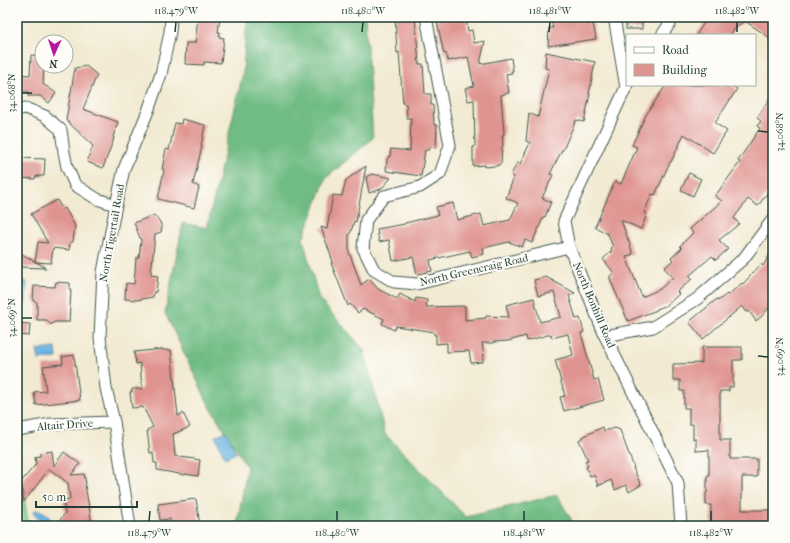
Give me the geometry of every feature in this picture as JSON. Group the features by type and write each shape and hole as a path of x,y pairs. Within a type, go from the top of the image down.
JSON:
{"street":[{"name":"North Tigertail Road","path":"130,526 114,422 106,388 100,337 104,272 124,169 148,111 161,74 170,32 171,17"},
{"name":"North Greencraig Road","path":"426,17 450,144 440,174 420,187 384,196 366,220 363,248 374,270 394,282 417,284 569,247"},
{"path":"614,17 626,81"},
{"path":"663,34 674,17"},
{"name":"North Bonhill Road","path":"627,86 564,221 569,247 605,336 678,483 681,526"},
{"path":"17,110 25,108 45,116 61,130 67,167 75,185 97,199 116,205"},
{"path":"605,336 653,327 697,299 744,258 773,219"},
{"name":"Altair Drive","path":"17,430 51,424 114,422"}],"green space":[{"path":"247,17 365,17 373,138 326,178 303,239 319,299 364,350 385,434 466,517 557,495 575,526 237,526 247,467 209,405 165,313 183,223 207,228 243,73"},
{"path":"17,460 28,523 27,526 17,526"}],"water":[{"path":"22,280 27,282 26,303 22,304 18,303 18,281"},
{"path":"56,348 57,358 39,360 37,350"},
{"path":"226,431 236,453 225,458 215,436"},
{"path":"37,510 44,512 50,518 47,523 44,522 40,524 39,519 33,513"}],"building":[{"path":"198,17 220,17 218,32 220,32 219,37 224,38 221,63 204,62 204,65 185,64 186,43 195,43"},
{"path":"395,17 415,17 419,64 423,64 425,94 431,94 434,125 437,125 436,148 430,147 429,150 425,150 421,176 386,171 387,159 390,156 391,149 410,151 411,118 407,118 406,104 403,104 399,52 397,53"},
{"path":"436,17 466,17 468,31 472,30 474,43 485,41 480,64 511,58 513,71 511,71 512,73 506,74 509,93 501,95 504,135 502,135 503,145 501,164 485,167 485,165 473,166 473,147 475,147 474,100 468,101 465,88 474,86 468,57 448,61 446,53 444,54"},
{"path":"550,17 587,17 588,24 593,23 596,39 548,46 549,28 553,28"},
{"path":"626,17 642,17 642,29 626,29"},
{"path":"708,17 764,17 773,23 773,40 745,21 735,28 731,34 697,34"},
{"path":"546,52 595,62 584,122 576,120 563,150 550,174 553,175 542,198 551,202 532,243 525,240 522,247 509,242 483,248 484,254 472,257 470,251 430,260 432,271 417,274 413,257 393,261 389,240 379,242 377,229 405,224 438,215 436,207 453,203 457,220 481,214 484,226 510,220 518,203 506,198 514,177 511,175 517,163 520,164 530,143 526,141 529,113 538,117 549,69 545,68"},
{"path":"31,55 34,55 34,74 44,74 43,84 56,93 49,103 40,96 28,96 28,92 17,91 17,74 30,75"},
{"path":"86,66 97,75 83,109 118,122 103,168 87,162 93,146 66,120 75,68"},
{"path":"665,86 732,86 737,89 715,123 727,131 713,153 684,134 655,195 652,194 644,213 647,214 641,229 621,220 633,254 626,257 642,297 660,289 673,277 664,268 673,260 671,258 682,248 680,246 693,233 690,229 722,201 715,196 740,162 738,161 760,128 757,126 761,121 757,118 773,93 773,182 758,206 748,199 734,218 739,224 719,240 728,249 716,260 712,256 689,276 692,279 677,292 679,294 667,305 628,321 610,279 610,276 614,273 603,259 612,251 611,248 613,247 608,234 595,227 615,181 621,184 637,147 632,145 646,115"},
{"path":"182,119 205,125 202,146 193,184 199,187 194,208 158,199 164,170 162,169 166,149 169,150 175,123 181,124"},
{"path":"17,158 45,159 44,176 37,176 35,179 17,178"},
{"path":"366,166 356,222 354,221 349,234 349,252 361,285 369,279 378,289 397,299 400,294 415,302 416,298 427,300 426,307 465,306 465,320 486,318 486,316 509,317 506,305 534,298 540,322 561,317 554,292 538,296 534,280 546,277 575,293 569,296 576,319 580,318 584,332 581,333 594,380 598,379 604,400 564,411 560,397 565,396 555,360 573,355 568,334 552,338 551,334 527,341 526,336 508,341 482,343 484,356 483,362 471,363 469,351 447,352 447,343 436,344 436,335 434,335 434,332 396,326 394,330 382,324 384,319 363,309 358,313 350,304 348,306 331,263 333,262 321,227 327,229 333,195 342,196 346,180"},
{"path":"689,173 701,179 693,196 681,190"},
{"path":"372,174 391,178 381,189 369,193 366,177"},
{"path":"57,200 63,210 65,208 75,226 73,242 70,242 69,250 53,248 51,263 35,262 38,242 48,243 31,214"},
{"path":"154,215 162,227 161,232 155,234 151,275 158,276 156,292 154,292 153,297 137,300 125,299 126,283 134,284 136,258 139,258 141,240 134,223"},
{"path":"773,249 773,303 756,321 749,311 747,312 742,306 703,339 689,322 717,299 718,301 742,283 743,284 761,264 763,266"},
{"path":"17,251 46,268 17,267"},
{"path":"56,282 70,283 71,291 69,322 54,322 51,325 47,320 37,320 37,302 33,301 34,286 55,287"},
{"path":"17,323 30,324 29,336 17,335"},
{"path":"702,347 742,347 742,360 733,360 733,387 729,387 729,391 720,391 720,440 730,440 730,459 757,459 757,477 742,477 742,510 773,510 773,526 711,526 711,505 706,505 707,476 709,476 709,450 696,451 696,439 693,439 693,424 689,424 689,408 684,408 684,391 680,391 680,380 673,380 673,364 702,363"},
{"path":"163,349 171,350 178,416 183,413 190,427 173,434 175,456 200,460 198,476 157,470 157,463 154,463 153,453 150,453 147,430 153,427 143,407 132,408 130,392 132,392 132,389 142,389 140,363 136,364 134,352"},
{"path":"74,355 80,400 36,405 34,392 46,391 43,366 63,364 62,357"},
{"path":"603,427 604,431 615,428 620,430 633,468 641,485 629,492 626,485 615,490 611,480 598,486 594,475 590,476 586,467 588,466 585,461 588,460 579,440"},
{"path":"52,451 54,466 64,452 80,464 71,475 84,474 92,524 87,526 56,526 65,513 63,500 70,499 68,483 49,469 24,502 21,482 36,464 35,457 40,456 40,453"},
{"path":"196,499 200,526 171,526 170,519 160,520 158,504"}]}
